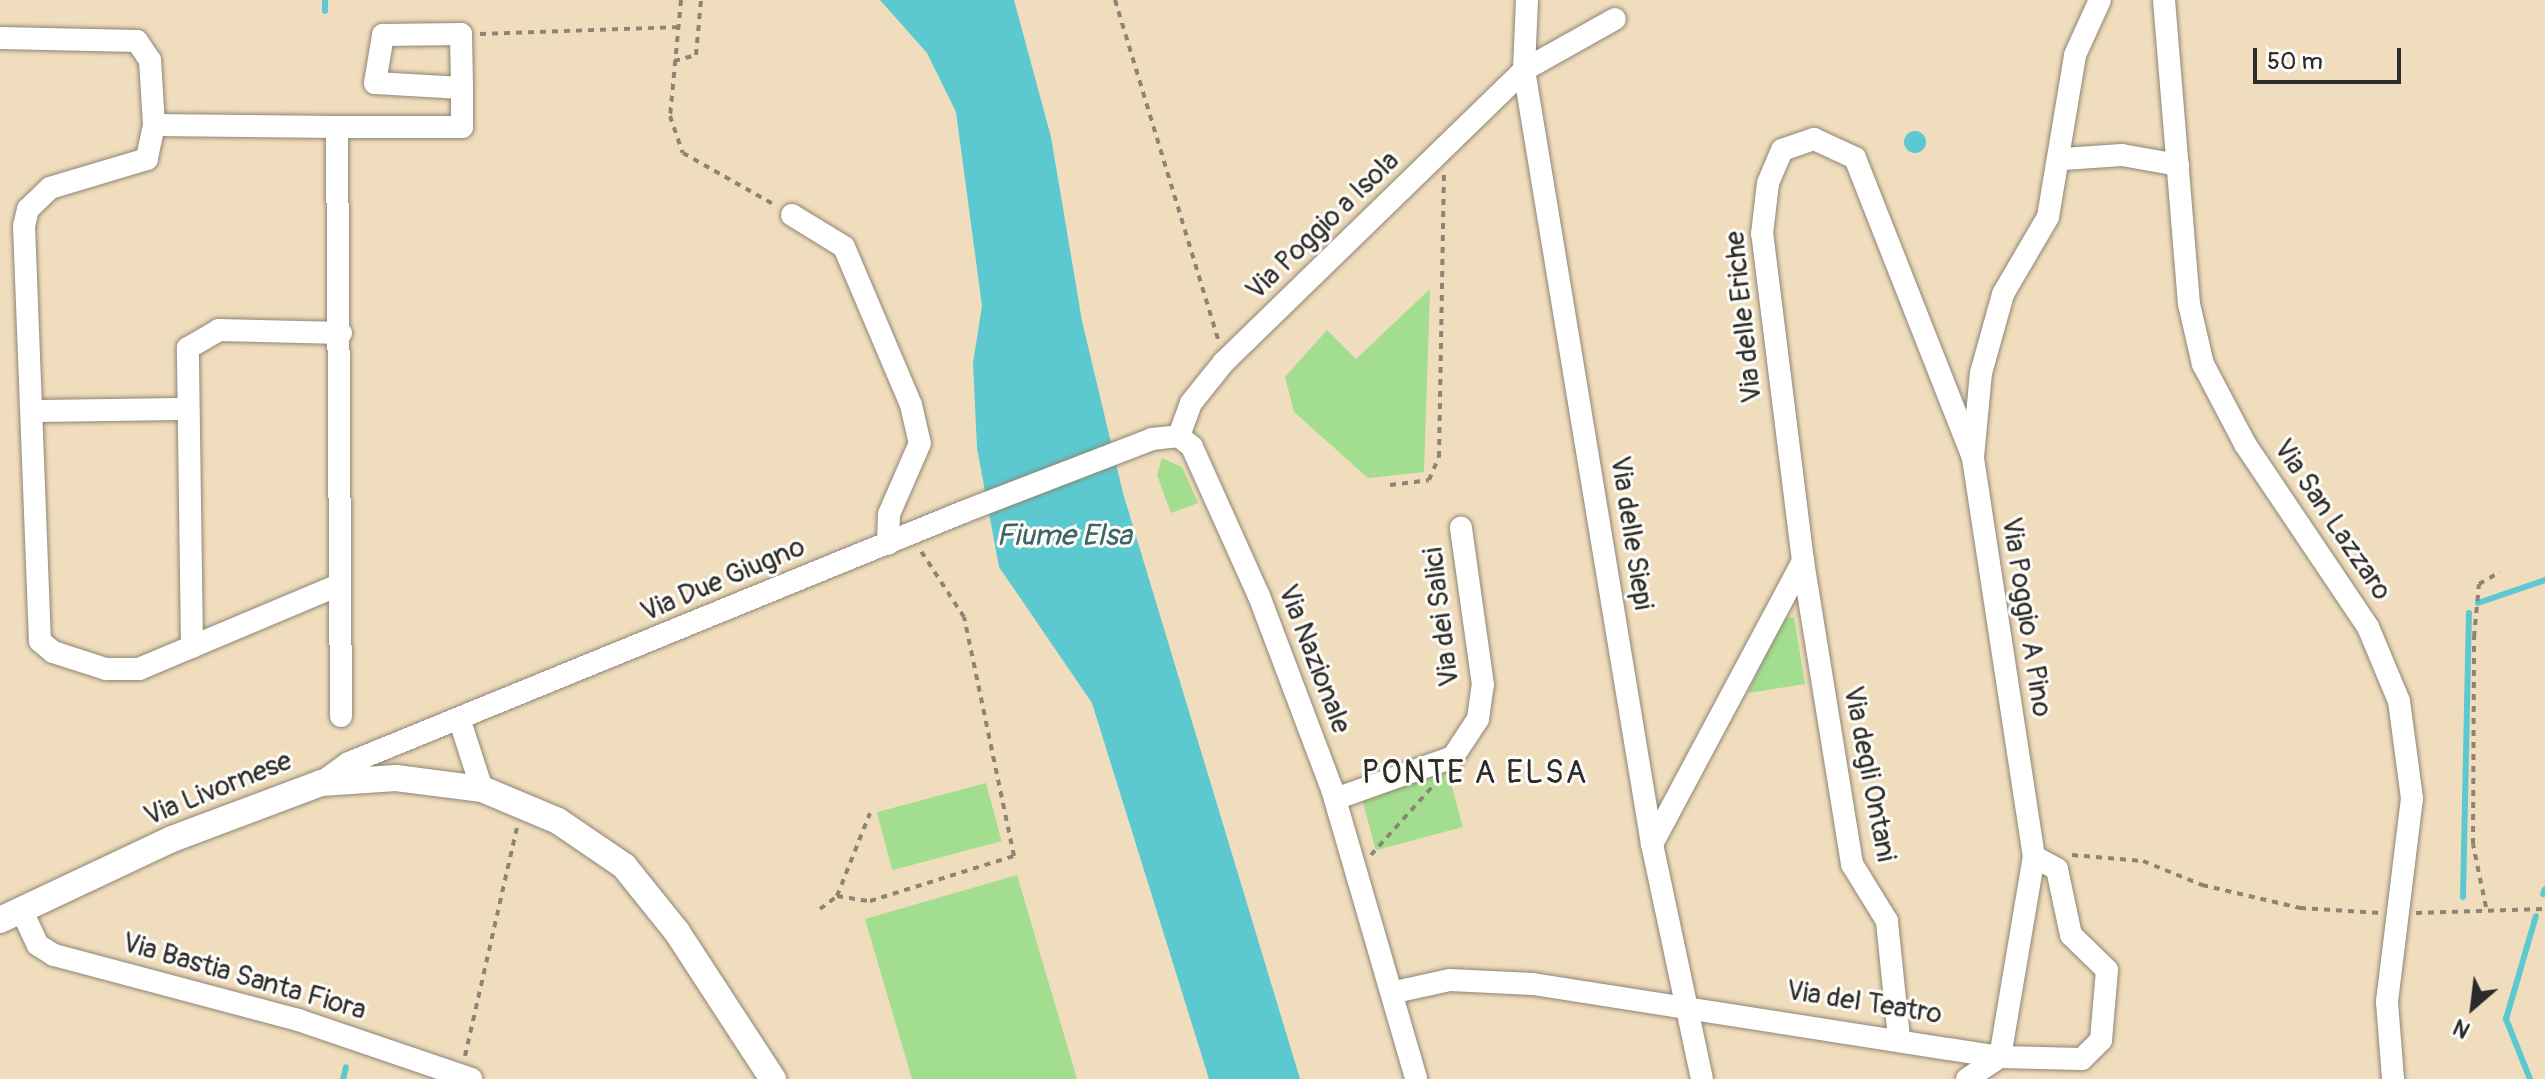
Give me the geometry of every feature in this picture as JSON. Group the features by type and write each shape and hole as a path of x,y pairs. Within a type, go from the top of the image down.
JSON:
{"main road":[{"name":"Via Livornese","path":"7,916 172,839 321,783 396,778 482,789 525,806 595,843 648,893 773,1079"}],"street":[{"path":"1524,70 1527,0"},
{"name":"Via Poggio A Pino","path":"2003,1068 2034,857 1973,457 1990,329 2048,217 2063,159 2075,55 2100,0"},
{"name":"Via San Lazzaro","path":"2164,0 2189,304 2203,364 2245,444 2368,627 2399,701 2412,798 2387,1002 2393,1079"},
{"path":"1524,70 1615,19"},
{"path":"154,125 462,127 462,88 461,34 383,35 375,83 462,88"},
{"path":"0,38 137,41 150,60 154,125 147,159 50,188 28,209 40,641 53,652 121,671 192,647 339,585"},
{"name":"Via Poggio a Isola","path":"1179,436 1191,403 1224,362 1443,153 1524,70"},
{"name":"Via delle Siepi","path":"1524,70 1652,844 1702,1079"},
{"path":"337,127 341,333 341,716"},
{"name":"Via delle Eriche","path":"1803,561 1762,234 1768,183 1782,150 1814,139 1855,158 1973,457"},
{"path":"2063,159 2122,155 2178,165"},
{"path":"792,215 844,247 911,405 920,443 889,514 888,544"},
{"path":"192,647 186,409 188,348 201,335 341,333"},
{"path":"34,411 186,409"},
{"name":"Via Due Giugno","path":"321,783 349,763 460,721 963,512 1152,439 1179,436"},
{"name":"Via Nazionale","path":"1179,436 1192,447 1259,596 1335,799 1395,992 1416,1079"},
{"name":"Via dei Salici","path":"1453,757 1478,719 1483,685 1461,528"},
{"path":"1652,844 1803,561"},
{"name":"Via degli Ontani","path":"1803,561 1852,864 1887,921 1899,1038"},
{"path":"460,721 482,789"},
{"path":"1335,799 1453,757"},
{"name":"Via del Teatro","path":"1395,992 1450,980 1533,984 1899,1038 2003,1068 2082,1059 2101,1040 2107,970 2071,935 2057,869 2034,857"},
{"name":"Via Bastia Santa Fiora","path":"7,916 38,945 54,955 298,1020 468,1077"},
{"path":"1967,1079 2003,1068"}],"path":[{"path":"681,0 670,116 683,153 792,215"},
{"path":"674,61 696,55 701,0"},
{"path":"1115,0 1202,266 1224,362"},
{"path":"461,34 677,27"},
{"path":"1390,485 1429,480 1439,457 1443,153"},
{"path":"837,896 870,901 1014,856 960,605 941,588 912,535"},
{"path":"2486,907 2473,844 2474,637 2479,584 2500,572"},
{"path":"1356,872 1453,757"},
{"path":"468,1077 465,1040 525,806"},
{"path":"820,909 837,896 870,813"},
{"path":"2034,857 2143,861 2202,885 2300,908 2397,915 2486,907 2545,909"}],"green space":[{"path":"1430,289 1424,472 1368,478 1294,412 1285,377 1327,330 1356,359"},
{"path":"1162,458 1182,467 1198,503 1171,513 1157,475"},
{"path":"1794,617 1805,684 1748,693 1781,619"},
{"path":"1448,772 1463,827 1376,850 1361,795"},
{"path":"986,783 1002,841 892,870 877,812"},
{"path":"1017,875 1077,1079 912,1079 865,919"}],"water":[{"name":"Fiume Elsa","path":"880,0 1014,0 1051,137 1082,321 1123,493 1300,1079 1209,1079 1092,703 999,567 977,448 973,363 982,306 956,112 927,53"},
{"path":"1915,131 1923,134 1926,142 1923,150 1915,153 1907,150 1904,142 1907,134"}],"waterway":[{"path":"325,0 325,11"},
{"path":"2478,603 2545,580"},
{"path":"2463,897 2469,613"},
{"path":"2543,894 2545,889"},
{"path":"2530,1079 2506,1019 2536,916"},
{"path":"343,1079 346,1067"}],"district":[{"name":"PONTE A ELSA","path":"1475,773"}]}
